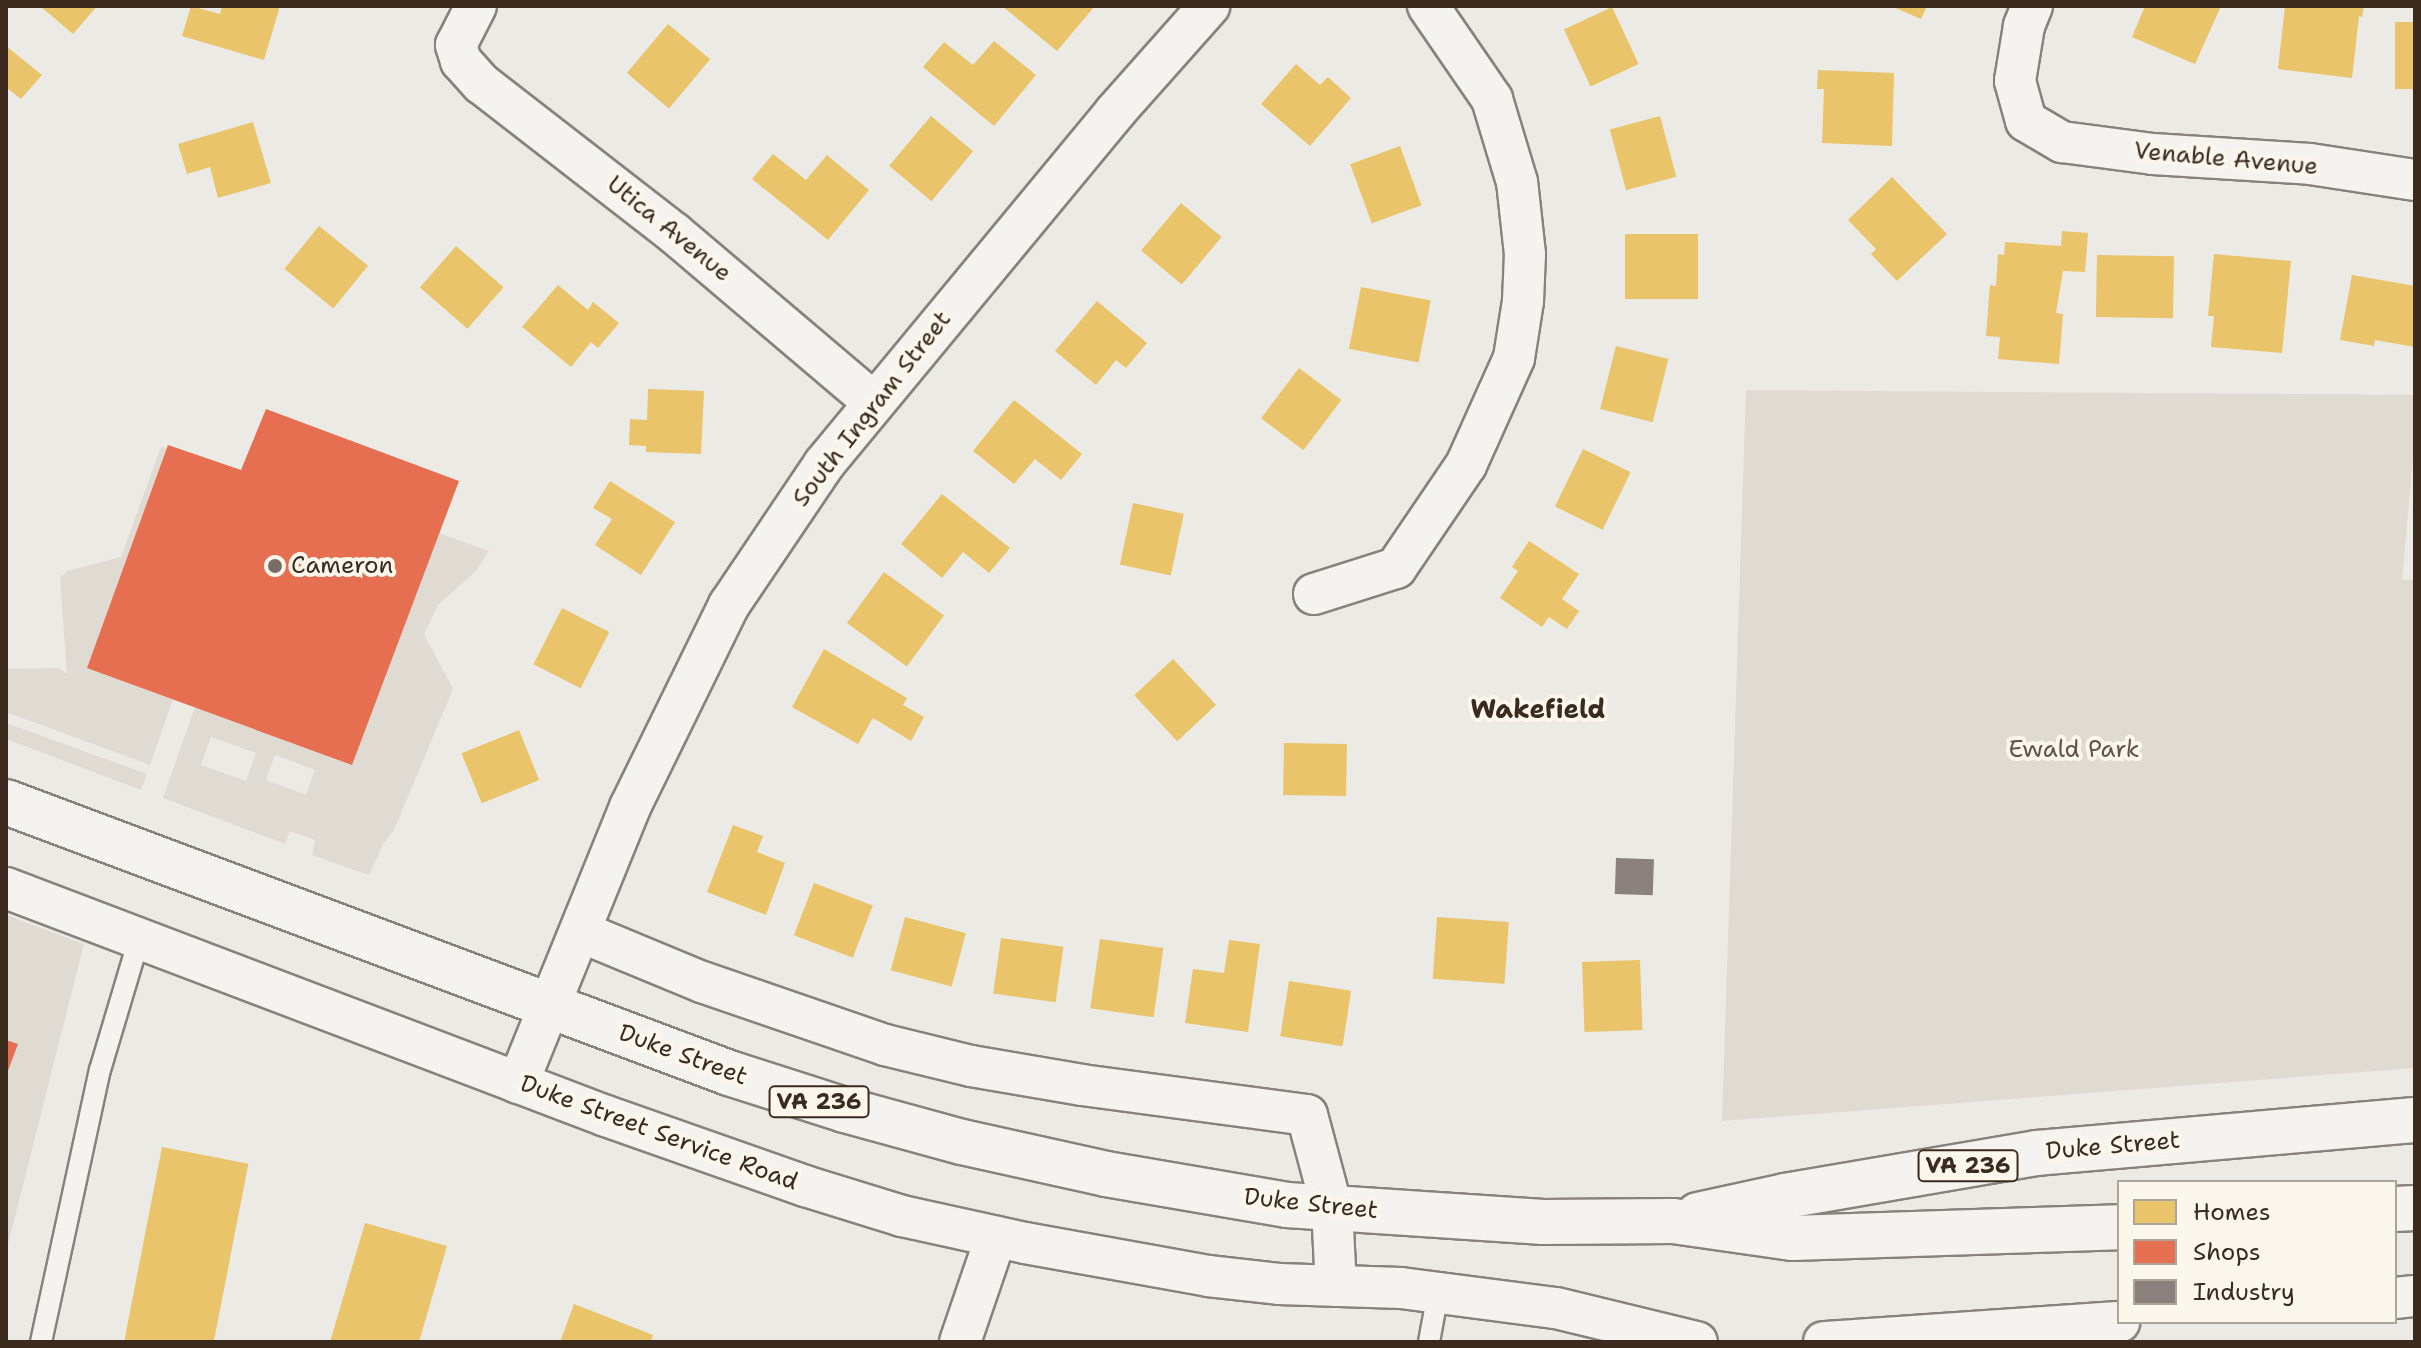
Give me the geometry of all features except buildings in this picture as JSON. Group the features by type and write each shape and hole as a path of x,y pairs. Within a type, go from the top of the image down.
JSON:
{"main road":[{"name":"Duke Street","path":"6,802 729,1073 962,1142 1191,1190 1332,1208 1543,1222 1673,1221 1792,1238 2117,1227"},
{"name":"Duke Street","path":"1673,1221 1785,1196 2037,1153 2415,1120"}],"street":[{"name":"Utica Avenue","path":"476,6 456,45 461,61 482,84 674,233 873,402"},
{"name":"South Ingram Street","path":"518,1083 552,1006 630,807 729,605 824,464 873,402 1115,112 1209,6"},
{"path":"1314,594 1396,568 1466,465 1514,358 1523,301 1525,254 1517,182 1492,99 1428,6"},
{"name":"Venable Avenue","path":"2032,6 2024,26 2015,81 2026,121 2062,142 2153,154 2310,164 2415,180"},
{"name":"Duke Street Service Road","path":"6,888 518,1083 805,1186 902,1216 996,1237 1208,1276 1438,1293 1556,1308 1589,1330 1697,1342"},
{"path":"581,932 702,982 885,1045 971,1066 1068,1083 1307,1115 1332,1208 1336,1286"},
{"path":"960,1342 996,1237"},
{"path":"1824,1342 2117,1322"}],"lane":[{"path":"41,1342 100,1070 139,939"},
{"path":"1429,1342 1438,1293"}],"shaded area":[{"name":"Ewald Park","path":"1746,390 2415,395 2415,435 2402,580 2415,580 2415,1068 1722,1121"},
{"path":"161,447 167,449 173,699 150,765 6,712 6,669 59,668 67,674 60,578 67,571 121,557"},
{"path":"439,533 489,551 476,571 438,605 424,634 453,689 394,830 383,844 369,875 312,855 315,840 290,831 285,844 163,798 195,707","holes":["211,737 256,753 246,781 201,765","275,755 315,770 306,795 266,780"]},
{"path":"6,723 147,774 141,790 6,739"},
{"path":"6,915 84,944 6,1252"}],"place":[{"name":"Cameron","path":"275,566"}],"district":[{"name":"Wakefield","path":"1538,709"}]}
